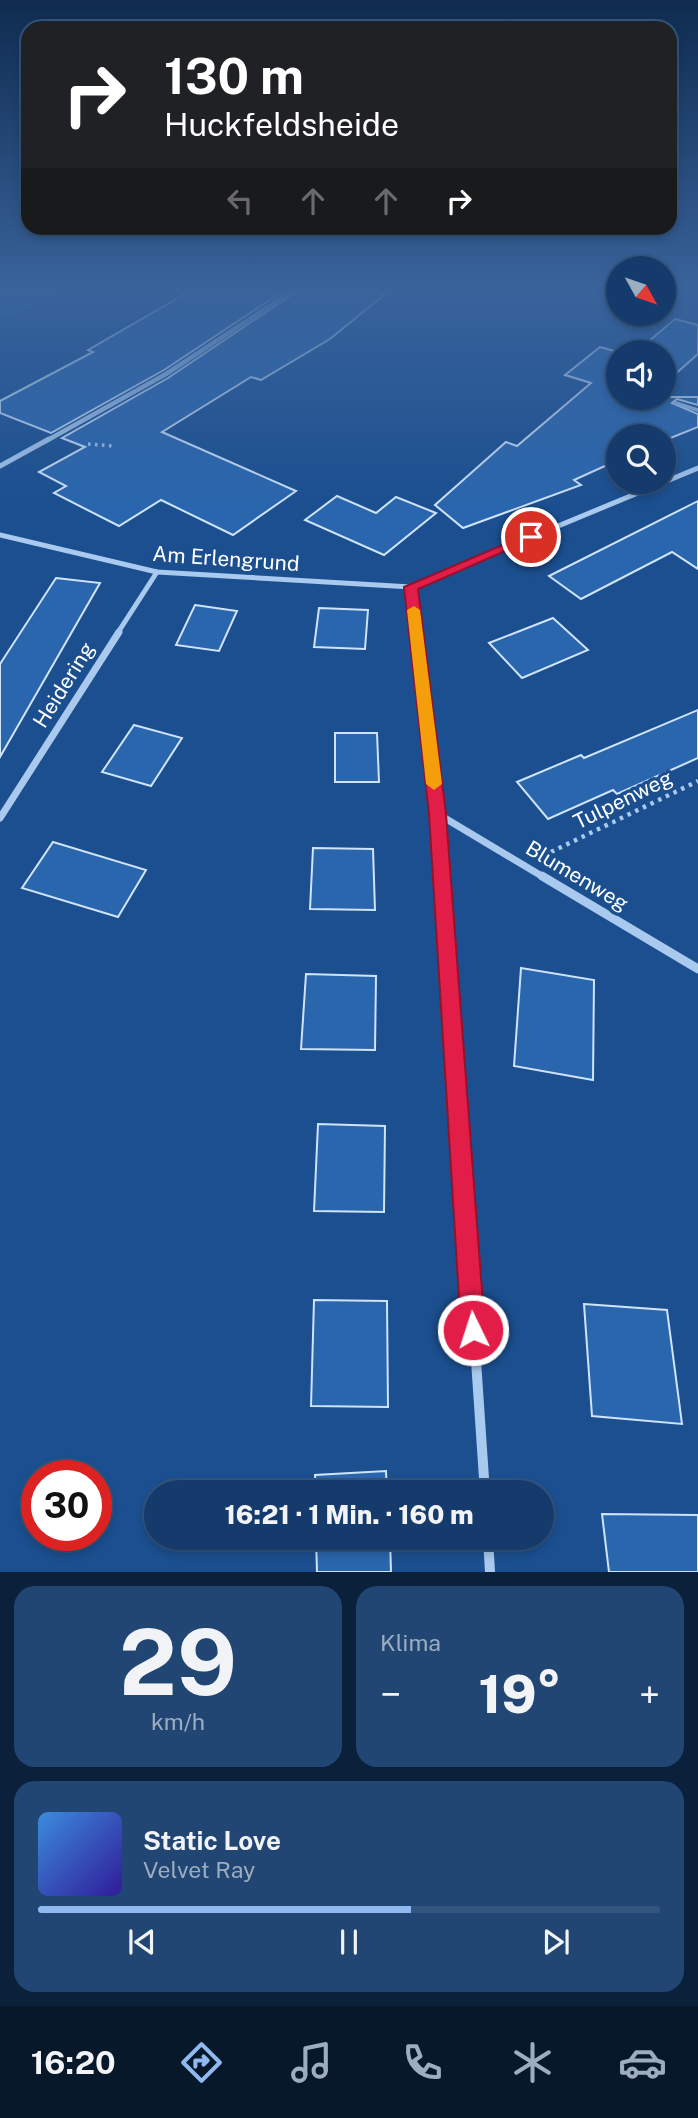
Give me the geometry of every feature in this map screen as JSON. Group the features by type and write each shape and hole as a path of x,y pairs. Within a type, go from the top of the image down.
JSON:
{"street":[{"path":"0,466 188,359"},
{"path":"484,1480 438,814 411,587 698,468"},
{"name":"Am Erlengrund","path":"0,534 157,572 411,587"},
{"name":"Heidering","path":"0,818 157,572"},
{"name":"Blumenweg","path":"438,814 698,969"},
{"path":"489,1550 490,1572"}],"lane":[{"path":"676,403 698,410"}],"path":[{"name":"Tulpenweg","path":"524,865 698,781"}],"building":[{"path":"79,359 180,359 51,433 0,413 0,401"},
{"path":"196,359 296,359 261,380 251,377 162,432 296,491 233,535 161,500 119,526 54,493 66,486 39,472 85,447 62,438"},
{"path":"585,359 606,359 606,410 676,410 676,405 698,414 698,427 676,436 676,424 606,424 606,465 574,480 581,485 463,528 435,505 506,442 517,446 591,383 565,375"},
{"path":"676,359 692,359 676,373"},
{"path":"676,397 698,397 698,405"},
{"path":"337,496 376,513 396,497 436,513 384,555 305,520"},
{"path":"698,501 698,569 672,552 581,599 549,576"},
{"path":"56,578 100,583 0,757 0,664"},
{"path":"195,605 237,611 219,651 176,645"},
{"path":"319,608 368,610 365,649 314,647"},
{"path":"553,618 588,650 522,678 489,643"},
{"path":"698,710 698,758 617,794 613,790 548,819 517,782 581,755 584,758"},
{"path":"134,725 182,738 151,786 102,772"},
{"path":"335,733 377,733 379,782 335,782"},
{"path":"53,842 146,870 118,917 22,888"},
{"path":"313,848 373,849 375,910 310,909"},
{"path":"521,968 594,980 593,1080 514,1066"},
{"path":"306,974 376,976 375,1050 301,1049"},
{"path":"318,1124 385,1126 384,1212 314,1211"},
{"path":"314,1300 387,1301 388,1407 311,1406"},
{"path":"584,1304 667,1310 682,1424 592,1416"},
{"path":"386,1471 386,1480 315,1480 315,1475"},
{"path":"602,1514 698,1515 698,1572 609,1572"},
{"path":"316,1550 390,1550 391,1572 317,1572"}],"slow traffic":[{"path":"414,610 434,784"}],"route":[{"path":"473,1330 438,814 411,587 531,537"}]}
